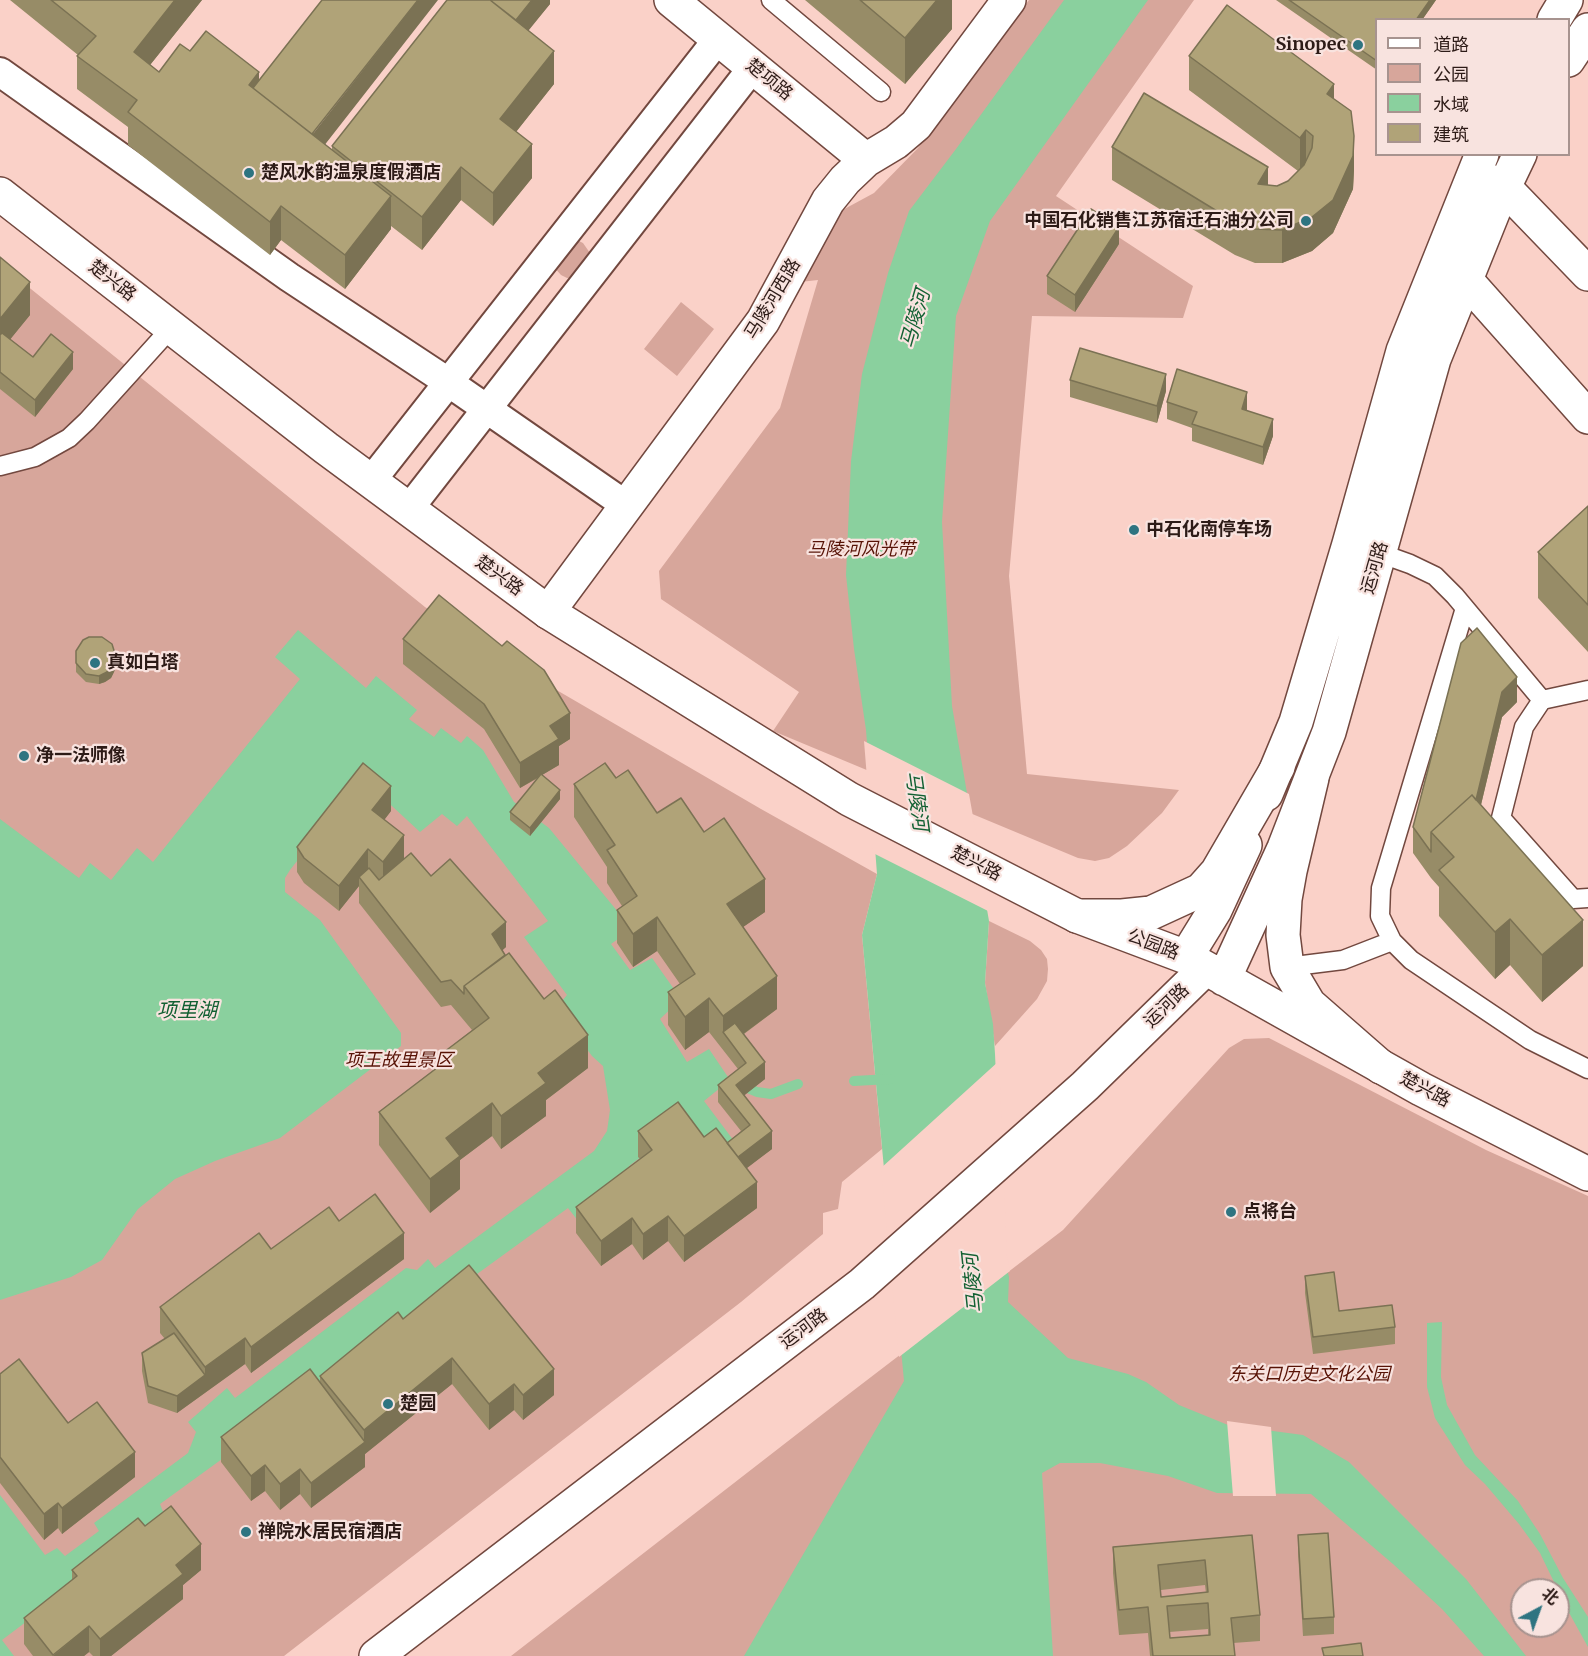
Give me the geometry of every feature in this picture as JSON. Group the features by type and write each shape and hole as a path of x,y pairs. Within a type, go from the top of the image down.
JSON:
{"street":[{"name":"楚项路","path":"671,0 866,160"},
{"name":"马陵河西路","path":"548,612 763,321 828,201 844,180 866,160 896,142 916,125 1009,0"},
{"path":"1570,58 1588,30"},
{"path":"371,481 718,39"},
{"path":"408,510 753,67"},
{"path":"0,72 289,277 448,382 627,506"},
{"name":"运河路","path":"1205,968 1215,910 1278,767 1365,548 1434,359 1504,187 1519,156"},
{"path":"1477,164 1504,187 1588,274"},
{"name":"运河路","path":"376,1656 862,1284 1085,1086 1205,968 1284,848 1329,732 1402,351 1477,164"},
{"name":"楚兴路","path":"0,194 408,510 548,612 849,799 1038,896"},
{"path":"1436,266 1466,280 1588,417"},
{"path":"1077,916 1122,916 1151,913 1201,890 1217,872 1278,767"},
{"path":"1312,778 1285,899 1283,935 1287,967 1309,1004 1382,1067"},
{"name":"公园路","path":"1038,896 1077,916 1205,968 1264,1001"},
{"name":"楚兴路","path":"1264,1001 1382,1067 1588,1174"}],"lane":[{"path":"771,0 881,92"},
{"path":"0,466 35,457 69,438 171,328"},
{"path":"1365,548 1435,576 1542,699"},
{"path":"1465,608 1381,888 1380,916 1392,941 1411,960 1530,1040 1588,1069"},
{"path":"1588,690 1542,699 1524,727 1501,818 1573,899 1588,898"},
{"path":"1287,967 1343,960 1392,941"}],"green space":[{"name":"马陵河风光带","path":"1029,0 1194,0 1056,196 1193,286 1183,318 1032,316 1009,576 1027,774 1179,790 1162,813 1127,846 1109,858 1095,861 1078,858 773,731 799,692 661,599 659,571 780,408 818,280 800,282 837,213 874,193 918,148"},
{"path":"577,240 583,243 590,253 574,278 567,278 553,266"},
{"name":"项王故里景区","path":"0,264 425,607 505,660 877,874 862,935 882,1149 842,1182 838,1209 823,1213 823,1234 741,1302 284,1656 0,1656"},
{"path":"681,302 714,329 677,376 644,349"},
{"path":"989,921 1030,941 1041,950 1047,959 1048,969 1047,981 1037,999 995,1046 985,983"},
{"name":"东关口历史文化公园","path":"1269,1038 1486,1150 1588,1196 1588,1656 511,1656 1063,1230 1229,1048 1244,1039"}],"water":[{"name":"马陵河","path":"1064,0 1148,0 990,221 956,316 942,522 952,706 989,921 985,983 993,1024 1004,1257 1009,1277 1008,1302 1068,1358 1128,1374 1146,1382 1179,1405 1228,1425 1303,1435 1349,1462 1466,1579 1526,1656 1484,1656 1442,1609 1311,1494 1217,1493 1168,1476 1100,1463 1060,1463 1042,1473 1053,1656 744,1656 904,1381 862,935 877,874 866,730 846,575 851,461 862,374 888,273 909,211"},
{"name":"项里湖","path":"298,630 366,688 376,676 417,710 409,719 434,737 441,728 461,743 467,736 483,750 514,802 549,828 632,929 611,944 630,970 652,958 681,999 660,1019 687,1062 709,1049 730,1080 704,1101 734,1141 703,1166 676,1131 629,1166 639,1183 582,1226 568,1208 160,1504 165,1517 2,1640 14,1656 0,1656 0,1495 45,1555 57,1548 65,1556 99,1531 94,1523 188,1453 196,1432 188,1422 227,1388 235,1398 406,1268 417,1270 428,1259 435,1268 594,1151 607,1131 610,1110 603,1066 592,1056 556,1008 567,995 524,937 548,921 467,816 457,826 442,814 420,832 379,794 352,791 290,870 285,878 285,892 320,920 401,1033 401,1046 280,1138 215,1161 175,1179 138,1209 102,1260 71,1277 0,1300 0,819 79,878 90,863 111,880 137,848 153,862 300,679 275,657"},
{"path":"1442,1322 1441,1377 1447,1405 1475,1455 1518,1501 1540,1534 1563,1578 1552,1578 1540,1553 1519,1524 1485,1484 1465,1465 1435,1418 1427,1387 1427,1323"},
{"path":"1570,1589 1588,1617 1588,1647 1570,1614"}],"pier":[{"path":"864,741 969,794 990,912 873,853"},
{"path":"999,1061 1007,1256 1010,1271 899,1357 881,1168"},
{"path":"1227,1421 1271,1427 1276,1496 1233,1496"}],"building":[{"path":"51,0 175,0 134,52 159,72 180,44 190,51 206,31 259,72 249,85 391,196 345,255 281,206 270,222 128,112 137,100 77,56 96,36"},
{"path":"322,0 418,0 312,134 253,88"},
{"path":"447,0 490,0 554,51 500,119 532,144 493,193 461,167 422,217 332,146"},
{"path":"490,0 532,0 516,20"},
{"path":"860,0 937,0 905,38"},
{"name":"Sinopec","path":"1289,0 1430,0 1417,18 1375,18 1375,60"},
{"path":"1227,5 1334,84 1327,94 1351,111 1354,136 1353,156 1333,200 1312,217 1282,230 1255,229 1235,222 1112,147 1144,93 1268,167 1258,184 1277,186 1288,181 1304,165 1312,148 1313,136 1306,130 1300,138 1189,56"},
{"path":"1091,209 1119,227 1075,295 1047,276"},
{"path":"0,257 30,282 0,319"},
{"path":"2,333 33,357 51,334 73,352 35,400 0,372 0,335"},
{"path":"1080,348 1166,374 1157,406 1070,380"},
{"path":"1177,369 1247,392 1242,409 1273,419 1263,447 1192,424 1197,412 1167,402"},
{"path":"1588,506 1588,605 1538,552"},
{"path":"439,595 502,646 507,641 544,670 570,713 550,726 559,739 520,763 484,704 403,639"},
{"path":"1477,628 1517,677 1502,692 1476,800 1472,795 1431,832 1431,852 1413,827 1461,643"},
{"name":"真如白塔","path":"89,637 102,637 112,644 116,657 111,669 99,676 86,674 76,663 76,651 83,640"},
{"path":"363,763 391,786 372,810 404,835 383,862 368,849 339,886 304,858 297,847"},
{"path":"605,763 616,778 628,770 657,813 681,798 704,832 724,818 765,879 727,904 777,976 723,1016 709,998 685,1017 668,992 695,974 657,917 633,934 617,910 637,896 607,850 615,845 574,784"},
{"path":"541,774 560,790 530,828 510,812"},
{"path":"1472,795 1583,920 1542,955 1510,919 1495,932 1439,870 1454,857 1431,832"},
{"path":"411,853 431,876 450,859 506,922 492,934 505,955 464,986 464,994 451,980 441,982 359,877 369,868 379,880"},
{"path":"509,953 544,999 555,990 588,1035 538,1073 546,1083 501,1116 492,1103 446,1138 460,1156 430,1179 379,1112 446,1061 440,1055 489,1018 464,986"},
{"path":"735,1023 765,1062 736,1085 772,1131 738,1157 727,1143 750,1125 718,1085 746,1063 723,1032"},
{"path":"678,1102 704,1137 716,1128 757,1182 684,1236 668,1216 643,1234 632,1218 601,1241 576,1207 652,1150 638,1131"},
{"path":"375,1194 404,1233 251,1347 245,1338 205,1367 160,1307 259,1233 271,1249 329,1207 339,1221"},
{"path":"469,1265 554,1369 523,1395 514,1384 489,1404 452,1358 364,1430 320,1376 398,1312 403,1319"},
{"path":"1334,1272 1339,1311 1392,1305 1395,1327 1313,1337 1305,1276"},
{"path":"174,1333 205,1375 177,1396 148,1386 142,1353"},
{"path":"19,1359 68,1423 97,1402 135,1452 62,1508 58,1503 44,1514 0,1457 0,1374"},
{"path":"310,1369 365,1442 311,1483 300,1469 280,1484 265,1465 251,1476 221,1437"},
{"path":"171,1506 201,1544 176,1565 183,1574 100,1639 89,1626 53,1655 24,1618 77,1576 72,1570 138,1518 145,1526"},
{"path":"1328,1533 1334,1617 1303,1619 1298,1535"},
{"path":"1252,1535 1260,1615 1231,1618 1235,1656 1153,1656 1148,1607 1119,1610 1113,1547","holes":["1205,1560 1208,1592 1161,1597 1158,1565","1208,1603 1210,1635 1170,1638 1167,1606"]},
{"path":"1361,1643 1363,1656 1324,1656 1322,1648"}],"waterway":[{"path":"854,1081 890,1079"},
{"path":"738,1084 757,1092 771,1094 798,1084"}],"place":[{"name":"Sinopec","path":"1358,45"},
{"name":"楚风水韵温泉度假酒店","path":"249,173"},
{"name":"中国石化销售江苏宿迁石油分公司","path":"1306,221"},
{"name":"中石化南停车场","path":"1134,530"},
{"name":"真如白塔","path":"95,663"},
{"name":"净一法师像","path":"24,756"},
{"name":"点将台","path":"1231,1212"},
{"name":"楚园","path":"388,1404"},
{"name":"禅院水居民宿酒店","path":"246,1532"}]}
